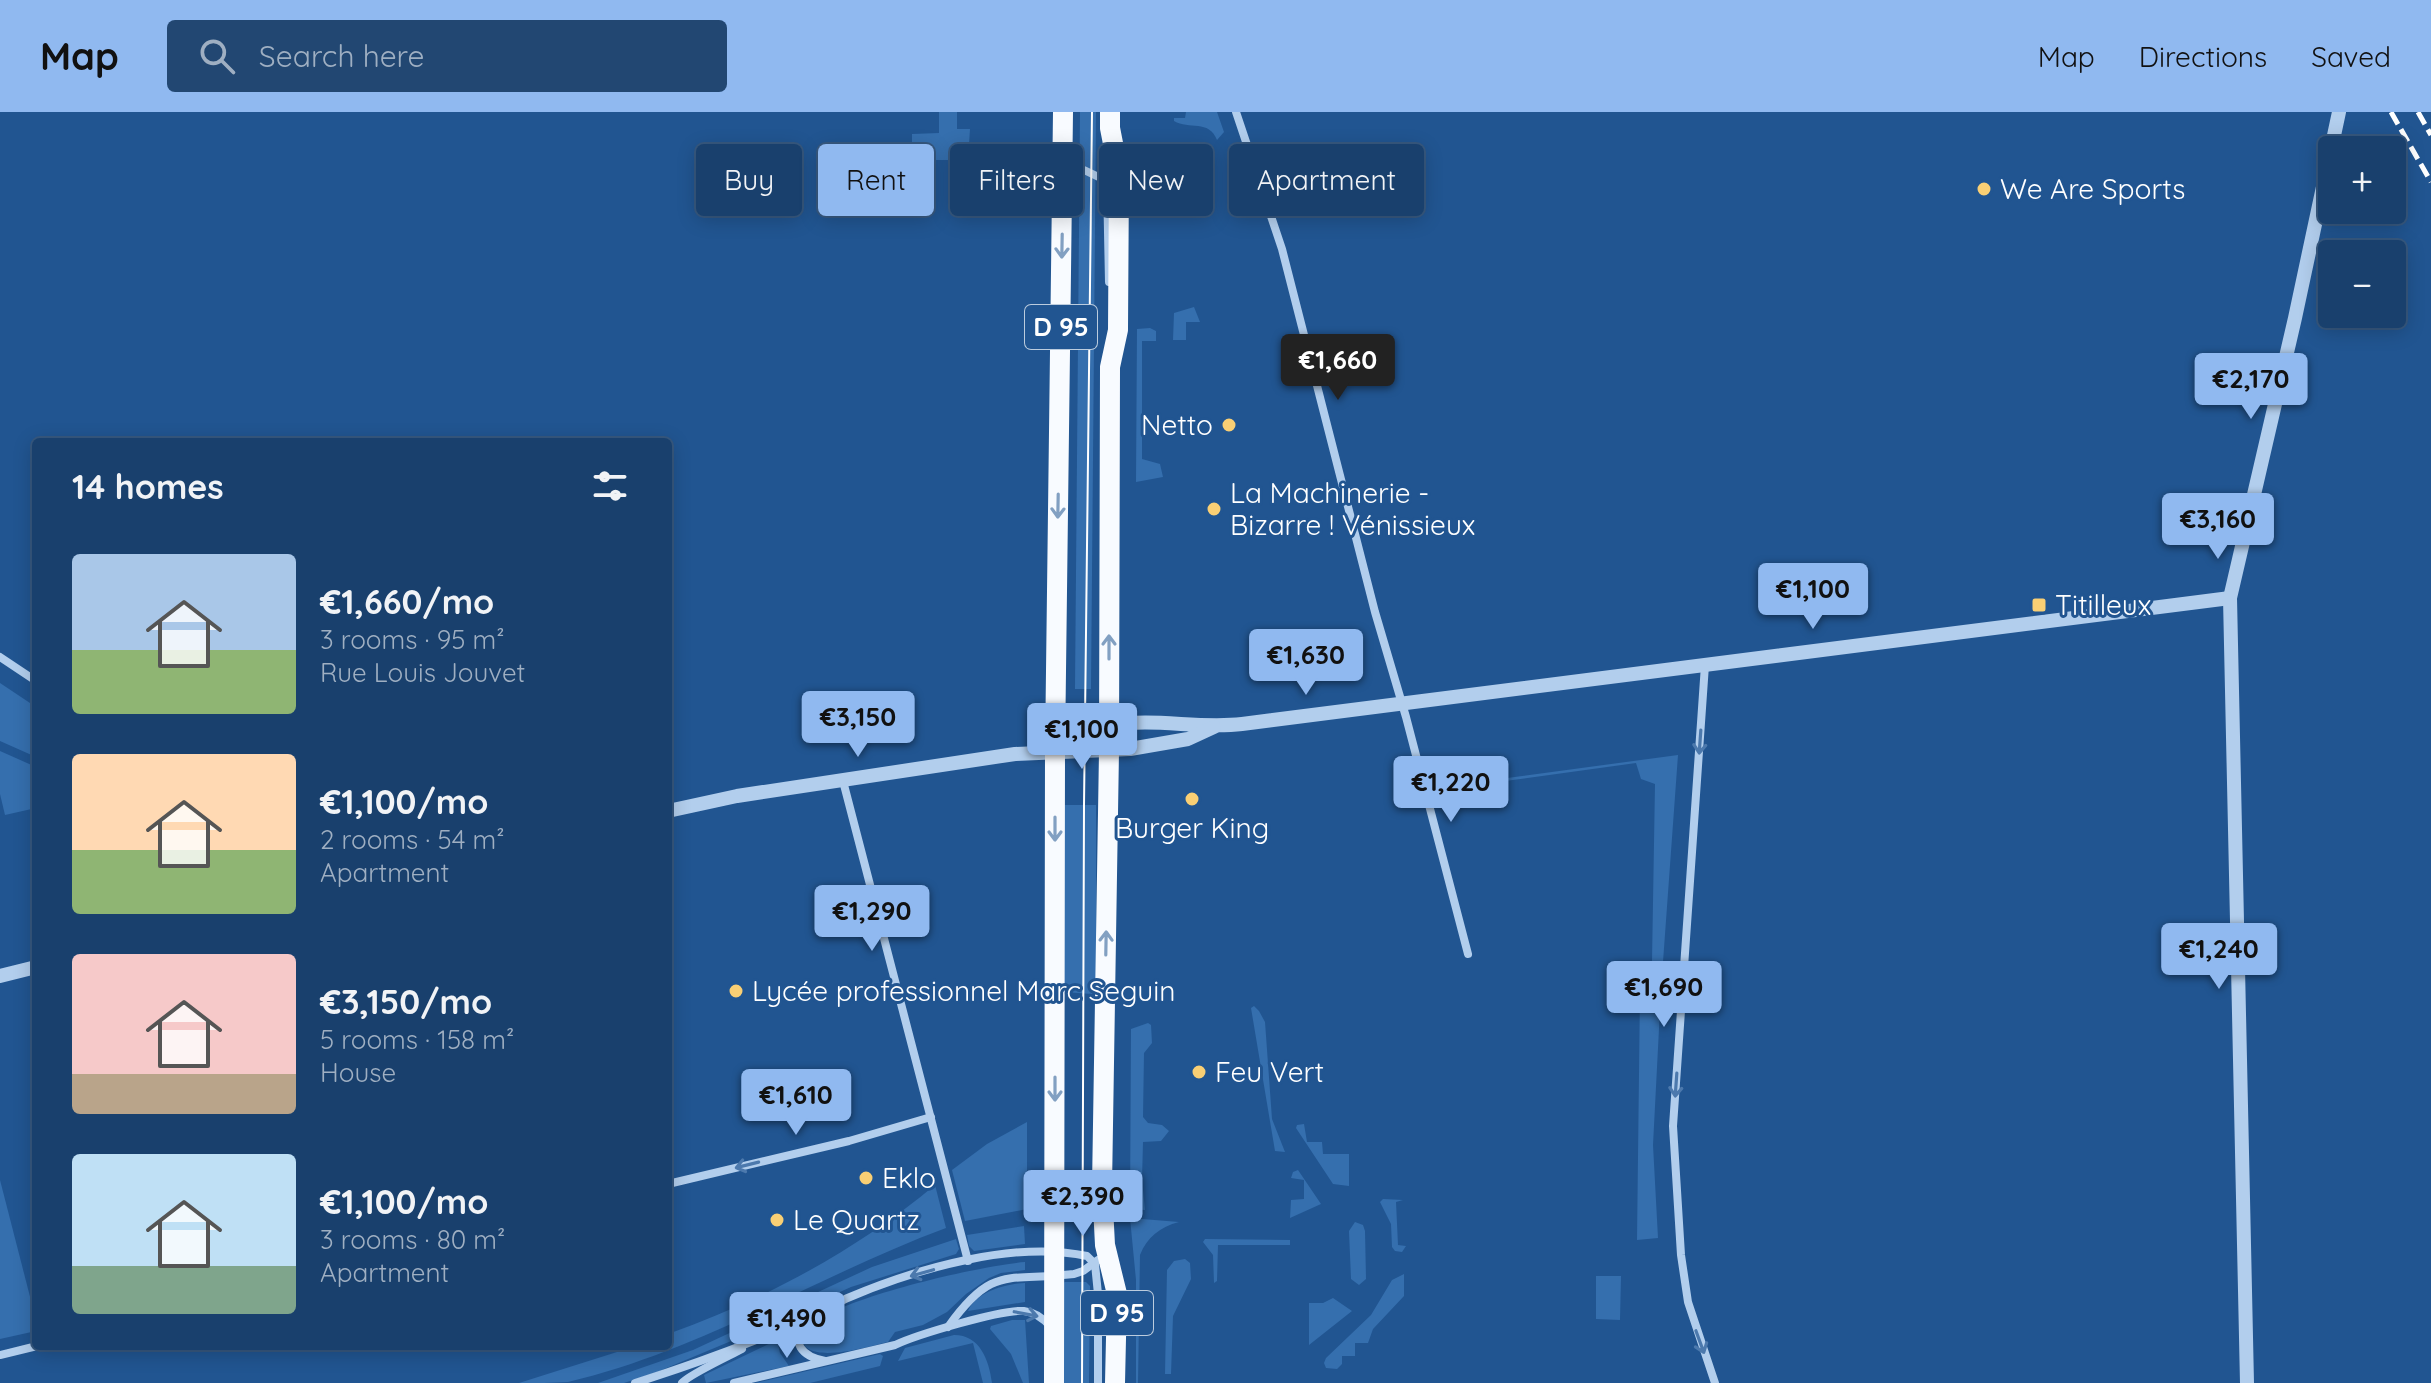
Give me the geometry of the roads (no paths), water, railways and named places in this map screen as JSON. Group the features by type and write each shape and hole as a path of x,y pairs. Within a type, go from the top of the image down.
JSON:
{"main road":[{"name":"D 95","path":"1063,112 1063,144"},
{"name":"D 95","path":"1110,112 1119,174 1118,330 1110,367 1109,751 1102,1187 1105,1245 1117,1294 1115,1383"},
{"name":"D 95","path":"1054,1383 1055,751 1062,216"}],"street":[{"path":"1236,112 1282,249 1375,612 1468,954"},
{"path":"2247,1383 2230,598 2339,112"},
{"path":"1083,170 1107,181 1110,367"},
{"path":"1055,751 1109,725 1188,723 1214,727 2230,598"},
{"path":"0,657 32,678"},
{"path":"1705,664 1673,1126 1681,1255 1688,1302 1715,1383"},
{"path":"672,810 737,796 1015,754 1109,751 1188,739 1214,727"},
{"path":"843,781 968,1261"},
{"path":"0,976 32,968"},
{"path":"672,1183 849,1141 931,1117"},
{"path":"947,1328 966,1301 992,1283 1012,1277 1054,1276 1083,1271 1095,1264 1105,1245"},
{"path":"682,1383 685,1378 713,1366 756,1340 893,1281 968,1261 1025,1253 1054,1253 1087,1256 1095,1264 1098,1383"},
{"path":"734,1383 895,1345 913,1336 1012,1312 1025,1311 1046,1321 1053,1331"},
{"path":"798,1320 796,1341 799,1350 808,1356 829,1361"},
{"path":"635,1383 756,1340"},
{"path":"0,1355 32,1347"}],"tram line":[{"path":"1082,1383 1084,806 1092,112"}],"railway":[{"path":"2391,112 2431,182"},
{"path":"2418,112 2431,135"}],"place":[{"name":"We Are Sports","path":"1984,189"},
{"name":"Netto","path":"1229,425"},
{"name":"La Machinerie - Bizarre ! Vénissieux","path":"1214,509"},
{"name":"Titilleux","path":"2039,605"},
{"name":"Burger King","path":"1192,799"},
{"name":"Lycée professionnel Marc Seguin","path":"736,991"},
{"name":"Feu Vert","path":"1199,1072"},
{"name":"Eklo","path":"866,1178"},
{"name":"Le Quartz","path":"777,1220"}]}
